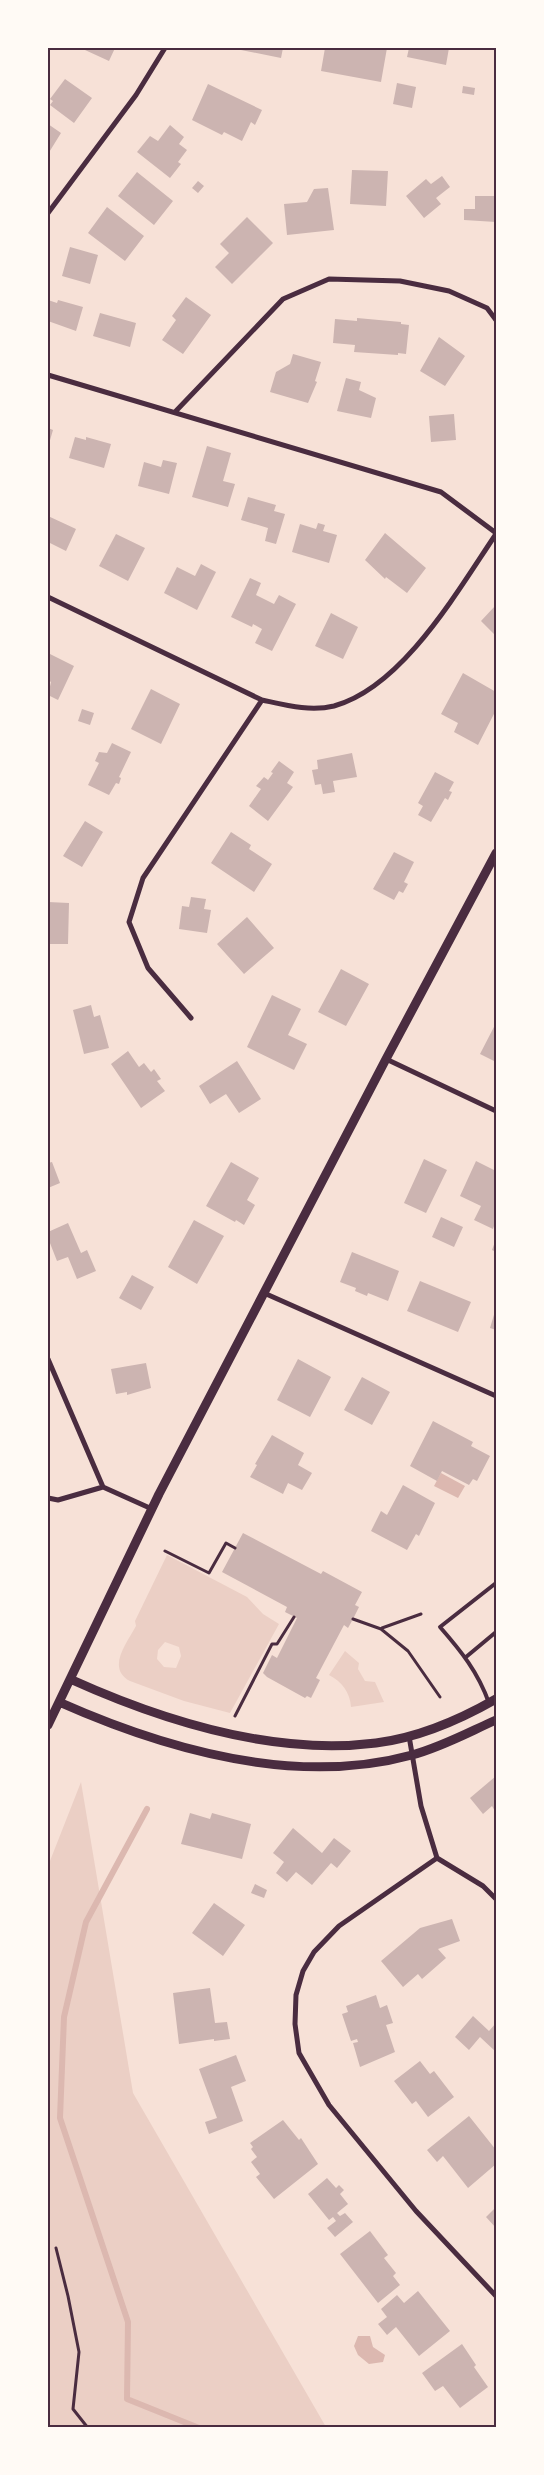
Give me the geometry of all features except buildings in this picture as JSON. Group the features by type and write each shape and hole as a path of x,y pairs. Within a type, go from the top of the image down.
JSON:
{"street":[{"path":"48,212 136,95 165,48"},
{"path":"175,412 282,299 329,279 400,281 449,291 487,308 496,320"},
{"path":"48,375 441,492 496,534 436,623 384,680 358,696 333,706 298,708 262,700 48,597"},
{"path":"191,1018 148,968 129,922 143,878 262,700"},
{"path":"48,1725 152,1509 386,1059 496,853"},
{"path":"386,1059 496,1111"},
{"path":"264,1293 496,1396"},
{"path":"48,1359 103,1487"},
{"path":"48,1498 58,1500 103,1487 152,1509"},
{"path":"70,1679 131,1705 248,1738 299,1746 375,1743 409,1736 493,1701"},
{"path":"59,1702 165,1743 258,1762 293,1765 362,1765 413,1755 448,1743 496,1720"},
{"path":"409,1736 421,1806 437,1858 483,1886 496,1899"},
{"path":"437,1858 339,1926 314,1952 303,1971 296,1995 295,2024 299,2053 330,2105 416,2211 496,2296"}],"lane":[{"path":"493,1701 466,1656 440,1627 496,1583"},
{"path":"466,1656 496,1632"}],"path":[{"path":"165,1550 208,1574 226,1543 235,1548"},
{"path":"382,1629 421,1614"},
{"path":"235,1716 272,1644 277,1644 294,1617"},
{"path":"353,1618 382,1629 408,1651 440,1697"},
{"path":"56,2248 79,2352 74,2409 88,2428"}],"shaded area":[{"path":"441,1473 465,1486 458,1498 434,1486"},
{"path":"167,1555 247,1597 263,1614 279,1624 230,1713 184,1701 130,1681 123,1676 119,1662 124,1647 136,1626 135,1621","holes":["165,1642 179,1647 181,1656 176,1668 164,1667 157,1659 158,1650"]},
{"path":"345,1651 359,1663 358,1669 365,1681 375,1682 384,1702 351,1707 349,1697 344,1688 329,1675"},
{"path":"81,1782 133,2093 326,2427 48,2427 48,1866"},
{"path":"358,2336 370,2336 373,2347 385,2355 383,2362 369,2364 358,2355 354,2346"}],"waterway":[{"path":"147,1809 86,1922 64,2017 60,2118 128,2322 127,2399 199,2428"}]}
